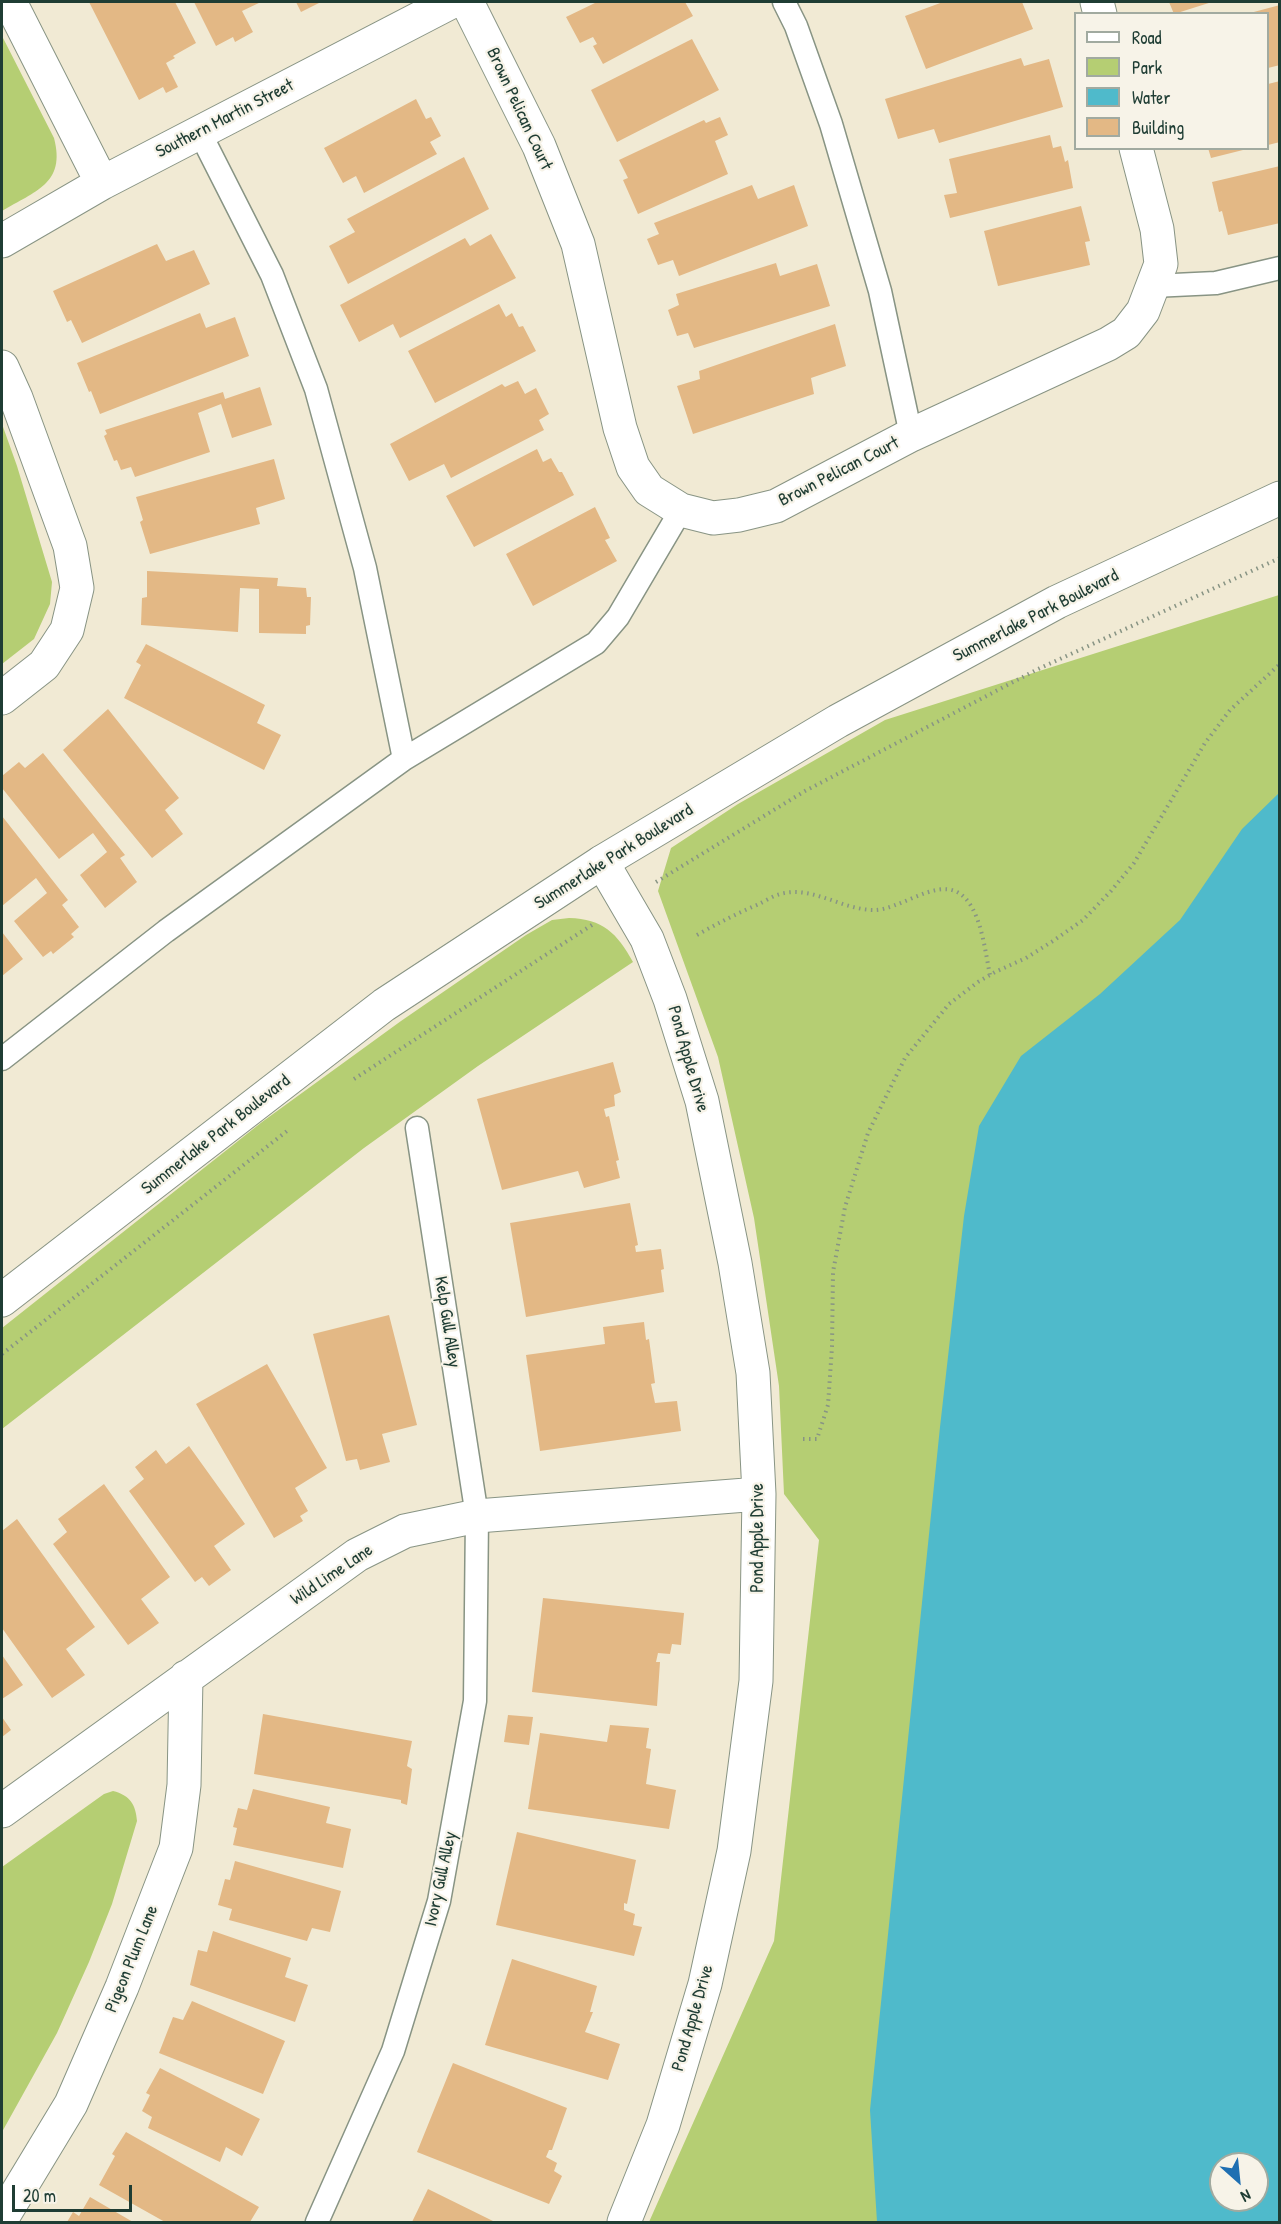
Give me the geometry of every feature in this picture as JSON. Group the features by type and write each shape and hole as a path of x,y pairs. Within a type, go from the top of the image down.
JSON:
{"street":[{"path":"10,2 102,183"},
{"name":"Southern Martin Street","path":"2,241 102,183 452,2"},
{"name":"Brown Pelican Court","path":"467,2 539,146 578,244 620,428 633,467 649,490 681,510 713,518 740,515 776,506 911,435 1108,344 1126,333 1143,311 1161,264 1157,228 1137,150"},
{"path":"2,368 16,398 70,546 77,588 67,630 44,665 2,698"},
{"name":"Summerlake Park Boulevard","path":"2,1300 384,1005 602,862 838,721 1057,602 1280,498"},
{"name":"Pond Apple Drive","path":"602,862 647,939 670,999 702,1101 735,1263 753,1373 759,1494 756,1681 734,1851 705,1984 663,2125 624,2223"},
{"name":"Wild Lime Lane","path":"2,1811 357,1555 405,1531 477,1516 759,1494"},
{"name":"Pigeon Plum Lane","path":"2,2218 71,2104 122,1987 176,1848 184,1785 186,1677"}],"lane":[{"path":"784,2 796,26 835,135 880,291 911,435"},
{"path":"200,133 272,275 316,390 366,568 404,759"},
{"path":"1153,286 1216,283 1280,268"},
{"path":"2,1059 166,931 404,759 596,643 618,617 681,510"},
{"name":"Kelp Gull Alley","path":"417,1128 477,1516"},
{"name":"Ivory Gull Alley","path":"317,2223 393,2051 439,1901 475,1701 477,1516"}],"path":[{"path":"803,1439 817,1438 828,1405 832,1347 833,1272 844,1207 868,1133 905,1058 949,1004 990,975 1026,958 1053,941 1083,920 1111,891 1134,863 1205,743 1230,710 1280,664"},
{"path":"698,935 725,918 780,893 820,896 850,906 875,910 939,890 957,891 970,904 978,921 990,975"}],"green space":[{"path":"2,36 54,138 57,154 52,176 45,184 2,211"},
{"path":"2,424 52,582 50,604 34,639 2,664"},
{"path":"1279,595 1279,2222 649,2222 774,1941 819,1540 784,1494 779,1386 754,1218 718,1057 658,891 671,848 738,804 885,720"},
{"path":"569,918 591,921 608,930 621,943 633,962 478,1066 364,1148 2,1429 2,1328 262,1122 401,1021 526,935 552,920"},
{"path":"113,1791 128,1798 135,1810 137,1821 112,1904 57,2033 2,2132 2,1867 104,1794"}],"water":[{"path":"1279,793 1279,2222 877,2222 870,2110 940,1427 964,1216 979,1126 1021,1056 1100,994 1180,920 1242,829"}],"building":[{"path":"89,2 175,2 196,43 173,56 175,58 166,63 178,87 166,93 163,87 139,100"},
{"path":"194,2 261,2 242,11 253,32 235,42 233,37 216,46"},
{"path":"296,2 321,2 301,12"},
{"path":"597,2 685,2 693,16 603,64 593,46 597,44 593,37 580,43 566,17"},
{"path":"943,2 1022,2 1033,29 926,69 905,16"},
{"path":"1169,2 1212,2 1180,12 1173,12"},
{"path":"1280,5 1280,65 1269,68 1269,12 1254,12"},
{"path":"692,39 719,90 617,142 591,90"},
{"path":"1021,58 1024,66 1049,59 1063,107 939,143 934,129 898,139 885,99"},
{"path":"1280,81 1280,142 1269,145 1269,84"},
{"path":"416,99 426,119 431,117 441,136 430,142 437,154 364,193 356,176 343,183 324,148"},
{"path":"720,117 728,135 715,141 728,174 638,214 623,180 628,178 619,160 704,120 706,123"},
{"path":"1050,135 1053,148 1061,146 1065,162 1068,160 1073,188 950,218 944,195 957,193 949,159"},
{"path":"1209,150 1243,150 1211,158"},
{"path":"464,157 489,209 348,284 329,246 355,232 347,219"},
{"path":"1280,166 1280,223 1228,235 1222,211 1219,212 1212,182"},
{"path":"752,185 758,199 794,185 808,226 679,276 673,260 658,265 647,239 659,234 654,223"},
{"path":"1081,206 1090,241 1085,242 1090,265 998,286 984,231"},
{"path":"491,234 516,278 400,338 393,324 359,342 340,305 465,238 470,246"},
{"path":"157,244 166,261 194,250 210,284 82,343 71,320 67,322 53,291"},
{"path":"776,263 780,276 817,264 830,306 694,348 688,333 677,336 668,310 679,305 676,294"},
{"path":"499,304 506,317 512,313 519,327 523,326 536,351 435,403 408,351"},
{"path":"200,313 206,328 235,317 249,356 100,414 77,363"},
{"path":"835,324 846,366 811,378 814,394 693,434 677,386 700,379 699,371"},
{"path":"518,381 525,394 536,388 549,414 539,420 544,430 451,478 444,464 409,481 390,444 502,384 505,387"},
{"path":"260,387 272,425 232,438 221,404 198,413 210,452 135,477 131,467 121,470 117,460 114,461 104,436 107,434 105,430 223,392 225,399"},
{"path":"537,449 543,462 551,458 559,472 562,472 574,495 474,547 446,496"},
{"path":"274,459 285,499 256,508 260,524 150,554 140,522 143,520 136,497"},
{"path":"595,507 610,538 605,540 617,561 533,606 506,554"},
{"path":"147,571 278,578 277,586 306,588 307,597 311,597 310,625 306,626 306,634 259,633 259,589 240,588 238,632 141,625 142,598 147,597"},
{"path":"146,644 265,705 257,723 281,735 264,770 124,698 141,665 136,662"},
{"path":"108,709 179,798 165,810 183,834 152,858 63,750"},
{"path":"43,753 125,855 120,858 137,882 105,908 80,875 107,852 93,833 59,859 2,788 2,776 19,762 25,768"},
{"path":"2,816 68,900 62,905 79,927 71,934 74,937 53,954 51,951 43,957 14,921 47,893 36,878 2,906"},
{"path":"2,932 23,959 2,976"},
{"path":"613,1062 621,1092 614,1095 615,1106 604,1109 606,1117 609,1116 619,1160 616,1161 620,1178 584,1188 578,1171 502,1190 477,1099"},
{"path":"630,1203 638,1245 635,1246 636,1252 661,1249 664,1292 526,1317 510,1223"},
{"path":"389,1315 417,1425 382,1434 390,1462 360,1470 357,1459 346,1461 313,1334"},
{"path":"644,1322 646,1340 649,1339 655,1383 651,1384 655,1403 677,1401 681,1431 540,1451 526,1355 605,1344 603,1327"},
{"path":"267,1364 327,1468 295,1488 308,1511 300,1516 303,1521 274,1538 196,1404"},
{"path":"189,1446 245,1524 214,1546 231,1570 209,1586 202,1577 195,1582 129,1491 144,1479 135,1467 156,1450 166,1464"},
{"path":"104,1484 170,1577 141,1599 159,1623 128,1645 53,1544 67,1532 58,1519"},
{"path":"17,1519 95,1627 66,1649 85,1675 52,1698 2,1628 2,1531"},
{"path":"543,1598 684,1613 681,1645 672,1644 670,1654 658,1653 656,1662 660,1662 657,1706 532,1692"},
{"path":"2,1655 23,1685 2,1699"},
{"path":"263,1714 412,1741 407,1766 412,1769 407,1805 401,1803 401,1800 254,1774"},
{"path":"508,1715 533,1717 529,1745 504,1742"},
{"path":"2,1717 11,1730 2,1737"},
{"path":"610,1725 649,1728 646,1748 651,1749 646,1784 676,1790 669,1829 528,1809 540,1733 607,1742"},
{"path":"253,1789 330,1807 326,1823 351,1829 343,1868 233,1845 237,1828 233,1827 238,1808 247,1810"},
{"path":"517,1832 636,1860 627,1904 624,1903 624,1910 635,1914 633,1925 642,1927 634,1956 496,1925"},
{"path":"235,1861 341,1891 330,1932 312,1928 307,1941 229,1920 232,1909 218,1905 225,1879 230,1880"},
{"path":"213,1931 291,1958 285,1977 308,1985 295,2022 190,1985 198,1950 207,1952"},
{"path":"512,1959 597,1986 590,2012 593,2012 585,2032 620,2044 608,2080 485,2045"},
{"path":"192,2001 285,2041 263,2094 159,2053 173,2017 183,2020"},
{"path":"453,2063 567,2108 552,2150 549,2150 546,2157 557,2163 554,2171 562,2176 549,2204 417,2152"},
{"path":"160,2068 260,2119 242,2156 226,2147 220,2162 148,2128 152,2117 142,2111 150,2095 146,2093"},
{"path":"126,2132 259,2207 250,2222 165,2222 99,2185 115,2156 112,2154"},
{"path":"428,2189 495,2222 412,2222"},
{"path":"90,2197 133,2222 67,2222 73,2212 79,2216"}]}
